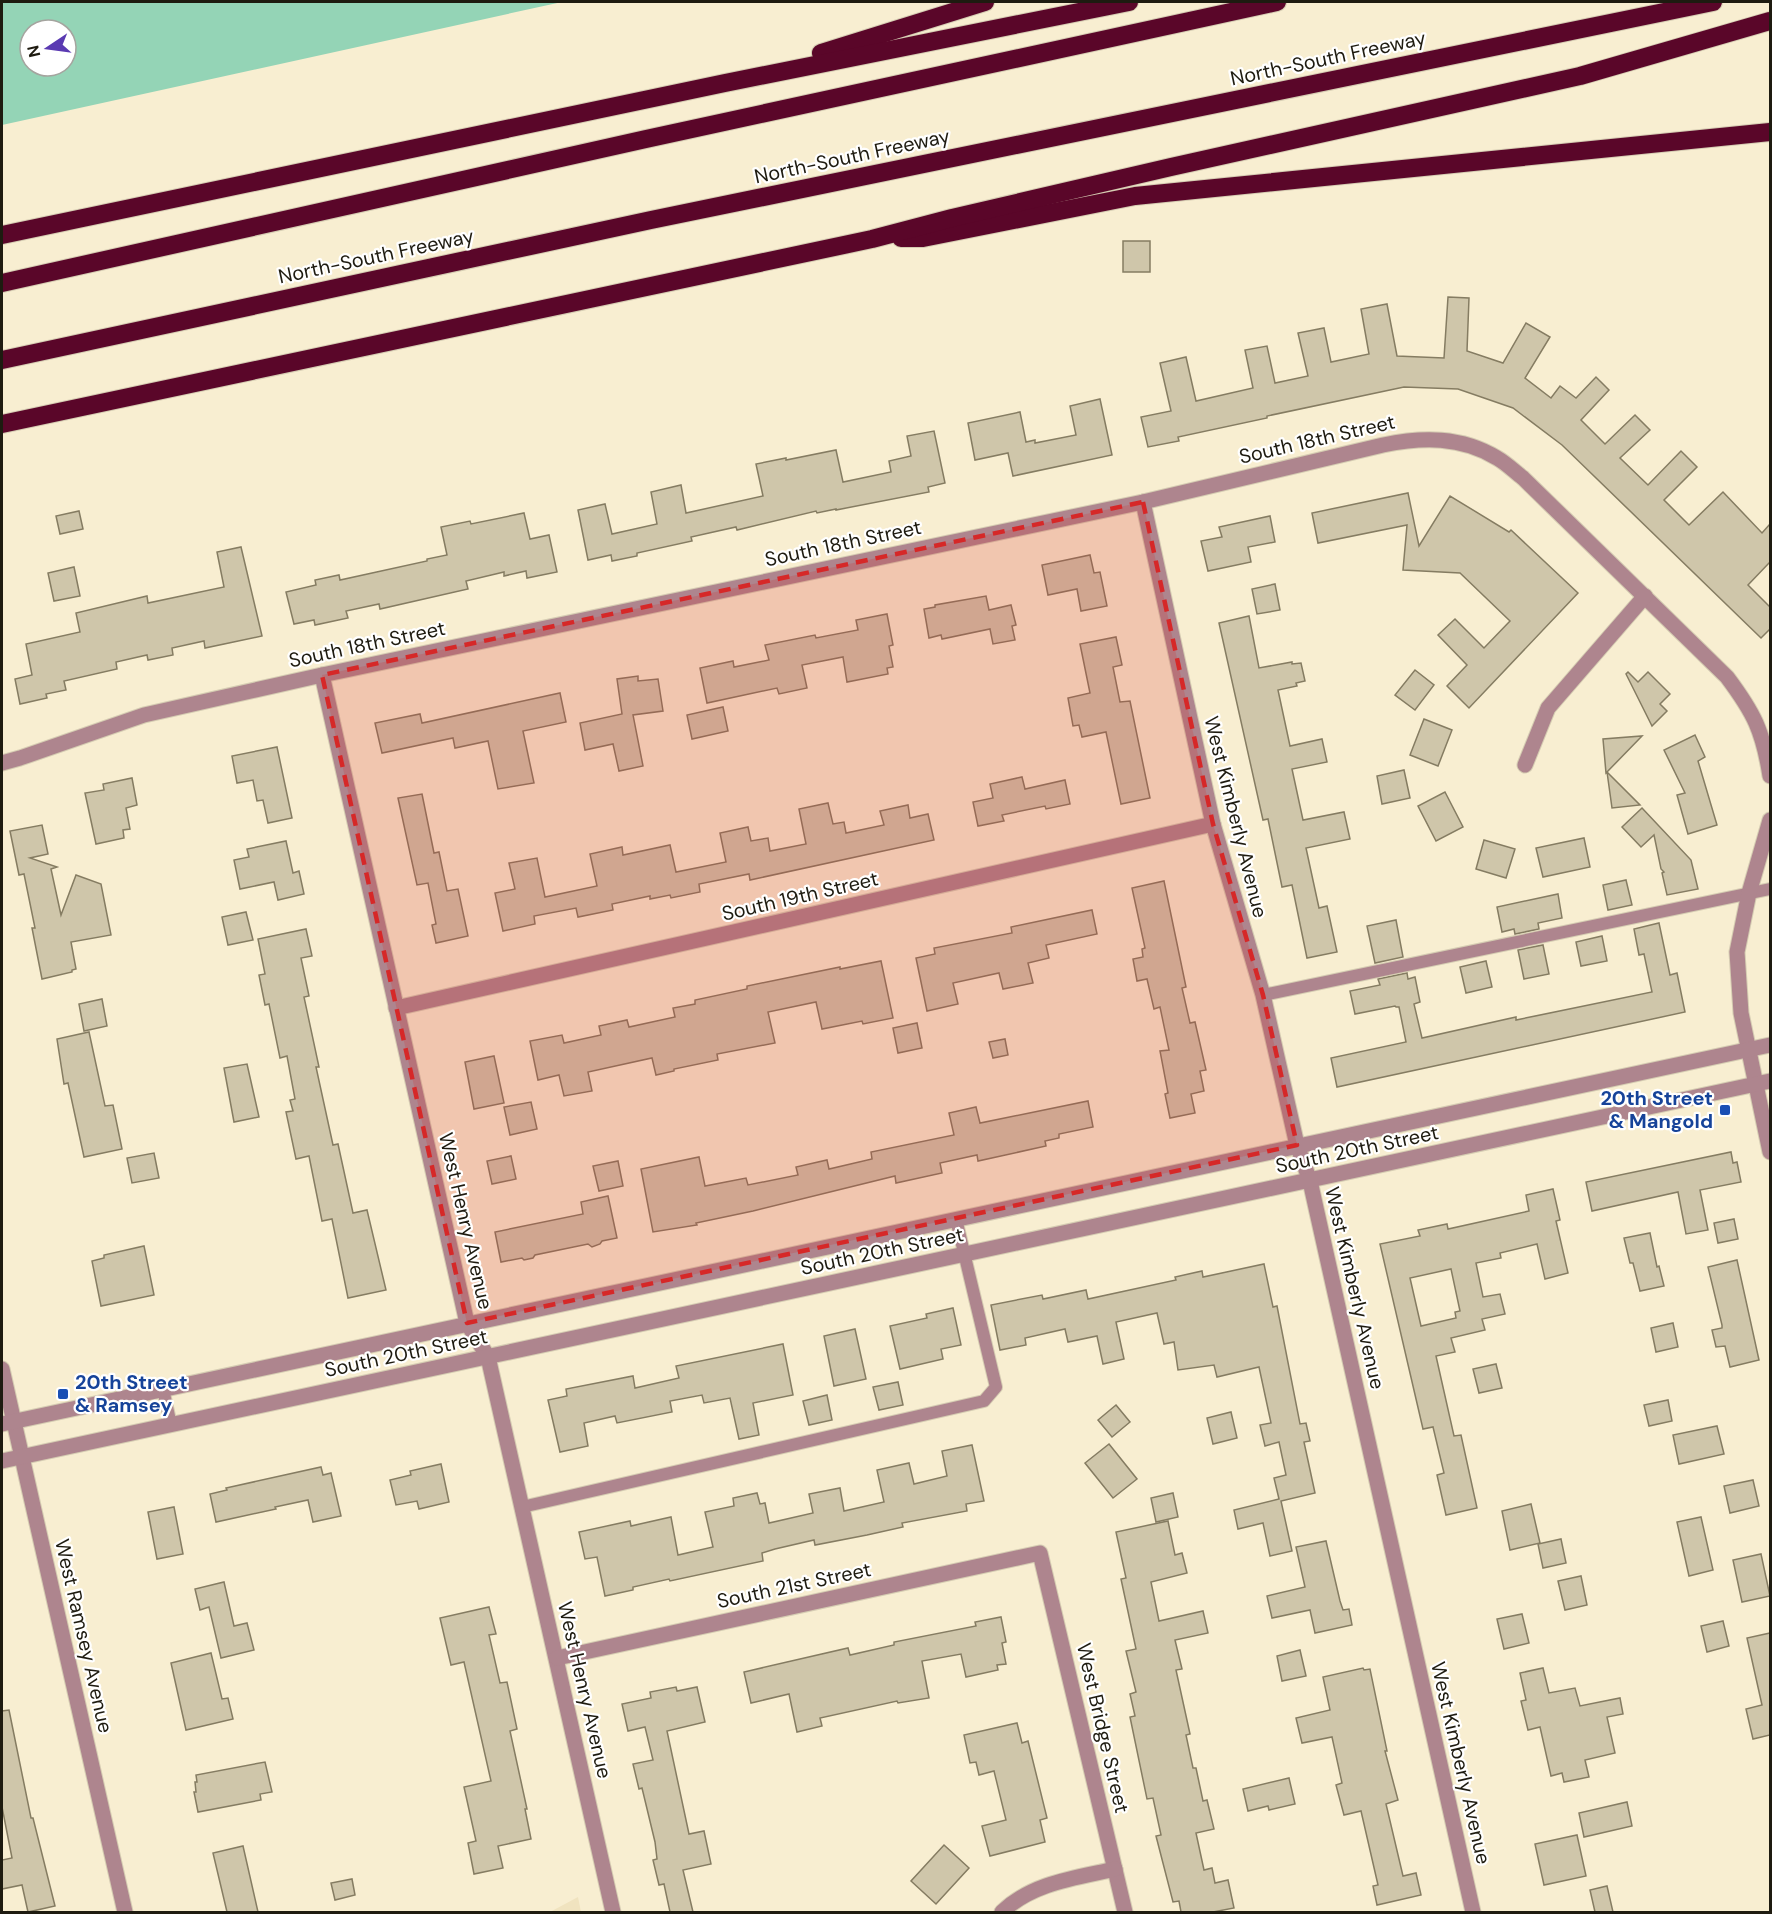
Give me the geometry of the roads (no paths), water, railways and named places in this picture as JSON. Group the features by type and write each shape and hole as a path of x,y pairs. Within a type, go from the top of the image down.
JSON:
{"highway":[{"path":"724,83 985,2"},
{"path":"2,235 724,83 1129,2"},
{"path":"2,283 646,139 1277,2"},
{"name":"North-South Freeway","path":"2,360 651,220 1713,2"},
{"path":"2,424 872,238 1171,167 1580,76 1770,21"},
{"path":"872,238 923,238 1135,196 1770,132"}],"street":[{"name":"South 18th Street","path":"2,763 144,715 322,675 1143,502 1411,439 1439,439 1472,446 1497,458 1523,478 1727,677 1746,702 1758,726 1770,776"},
{"name":"West Kimberly Avenue","path":"1143,502 1213,824 1263,995 1297,1145 1310,1180 1473,1912"},
{"path":"1525,765 1548,708 1645,596"},
{"name":"West Henry Avenue","path":"322,675 467,1323 488,1357 613,1912"},
{"path":"1770,820 1749,893 1737,952 1741,1013 1748,1050 1763,1083 1770,1152"},
{"name":"South 19th Street","path":"396,1008 1213,824"},
{"name":"South 20th Street","path":"8,1423 1770,1045"},
{"name":"South 20th Street","path":"2,1461 1763,1083"},
{"name":"West Ramsey Avenue","path":"2,1369 8,1423 22,1457 125,1912"},
{"name":"South 21st Street","path":"556,1658 1040,1553"},
{"name":"West Bridge Street","path":"1040,1553 1125,1912"},
{"path":"1002,1912 1014,1900 1040,1887 1115,1869"}],"lane":[{"path":"1263,995 1770,889"},
{"path":"522,1507 984,1401 996,1388 956,1219"},
{"path":"163,1389 171,1425"}],"place":[{"name":"20th Street & Mangold","path":"1725,1110"},
{"name":"20th Street & Ramsey","path":"63,1394"}]}
